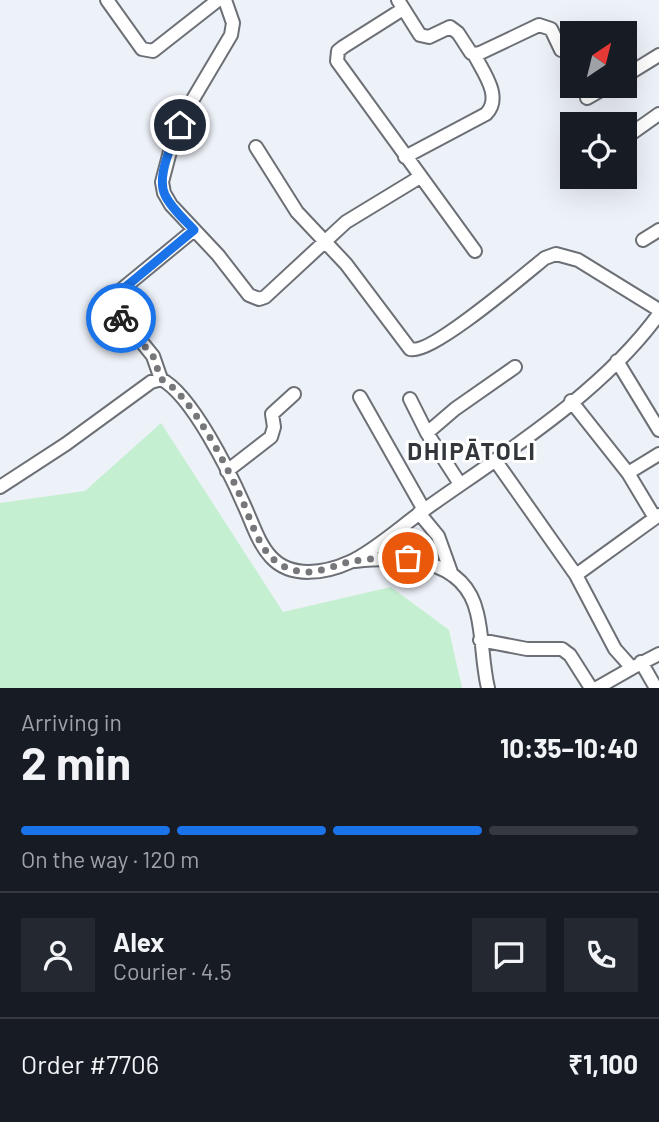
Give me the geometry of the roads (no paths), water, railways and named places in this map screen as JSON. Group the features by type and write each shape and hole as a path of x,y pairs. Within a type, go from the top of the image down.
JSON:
{"street":[{"path":"107,0 142,49 153,51 218,0"},
{"path":"225,0 233,23 231,35 186,111 173,140 162,182 164,193 171,205 249,295 259,299 275,288 324,240 356,216 420,177"},
{"path":"405,157 486,114 492,108 494,96 474,54 467,50 458,33 450,27 429,37 420,35 400,5 342,47 336,56 337,61 405,157 475,251"},
{"path":"474,54 539,25 551,29 560,48"},
{"path":"637,69 659,55"},
{"path":"637,130 659,114"},
{"path":"256,146 297,212 364,286 404,344 416,351 428,346 486,306 545,258 556,254 578,260 659,312 617,361 571,401 495,460 351,562"},
{"path":"161,379 153,356 110,303 115,295 194,230"},
{"path":"643,240 659,230"},
{"path":"617,361 659,430"},
{"path":"427,433 463,403 516,368"},
{"path":"1,484 66,444 150,382 161,379 171,384 182,396 227,471 261,542 272,558 285,568 300,572 318,571 351,562 408,558 433,565 453,575 467,590 477,612 488,688"},
{"path":"227,471 271,437 274,428 272,414 294,394"},
{"path":"360,397 421,512 438,536 453,575"},
{"path":"410,399 427,433 460,484"},
{"path":"571,401 628,473 657,516 576,575"},
{"path":"628,473 659,454"},
{"path":"495,460 576,575 615,649 636,665 656,688"},
{"path":"480,640 527,649 562,649 570,655 591,688"},
{"path":"597,688 659,654"}],"district":[{"name":"DHIPĀTOLI","path":"472,452"}]}
